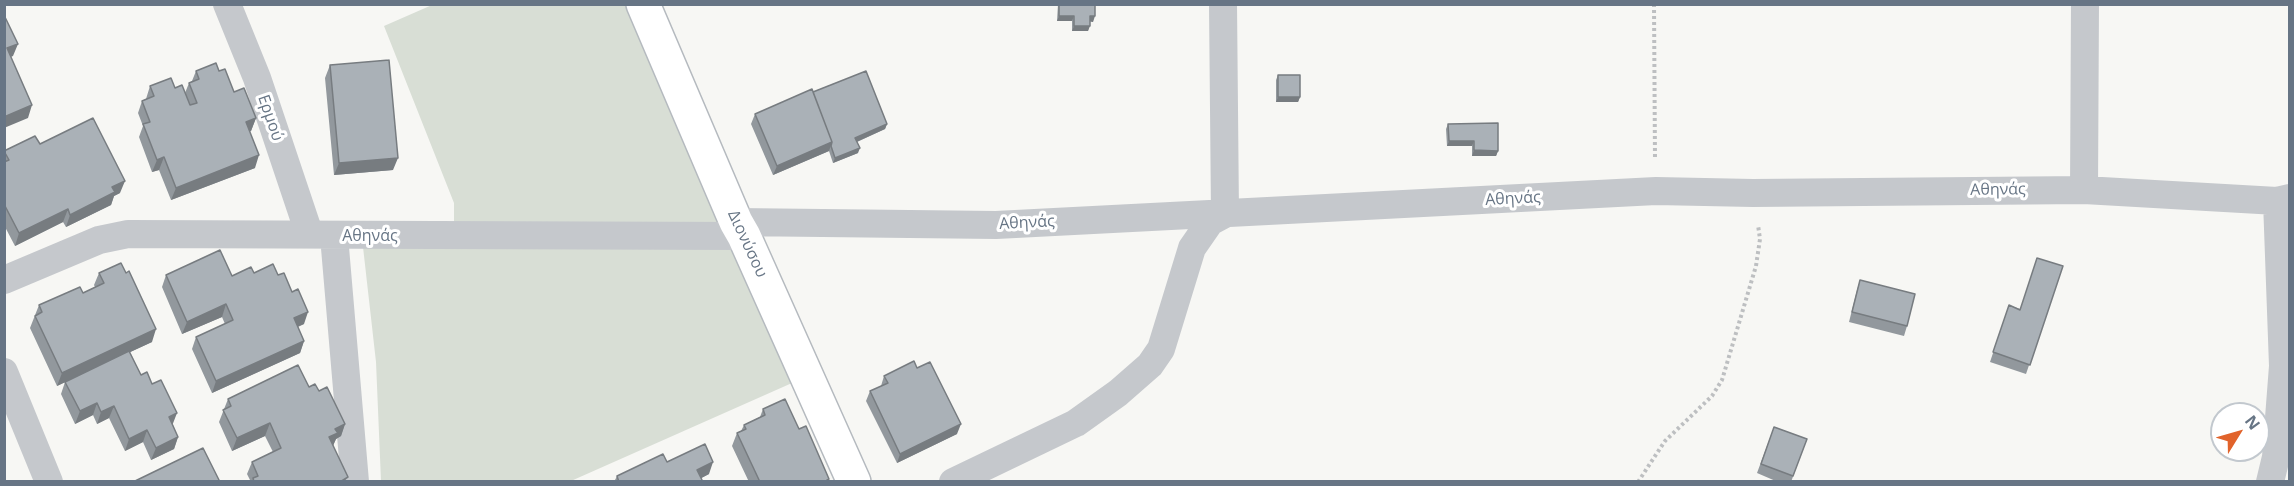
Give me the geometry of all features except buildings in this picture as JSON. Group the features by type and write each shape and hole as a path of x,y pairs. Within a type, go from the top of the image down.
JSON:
{"street":[{"name":"Ερμού","path":"227,4 322,235 355,482"},
{"name":"Διονύσου","path":"644,4 740,229 854,482"},
{"path":"953,482 1076,423 1118,393 1150,364 1161,348 1192,248 1210,222 1225,214 1223,4"},
{"path":"2084,190 2085,4"},
{"name":"Αθηνάς","path":"4,280 99,240 128,234 322,235 996,225 1656,191 1753,193 2084,190 2283,200"},
{"path":"2270,482 2276,457 2283,366 2283,200"},
{"path":"4,372 50,482"}],"path":[{"path":"1654,4 1656,191"},
{"path":"1638,482 1665,441 1712,396 1722,380 1756,266 1760,239 1753,193"}],"shaded area":[{"path":"432,5 627,5 792,383 571,481 381,481 376,362 363,247 454,245 454,203 384,26"}]}
